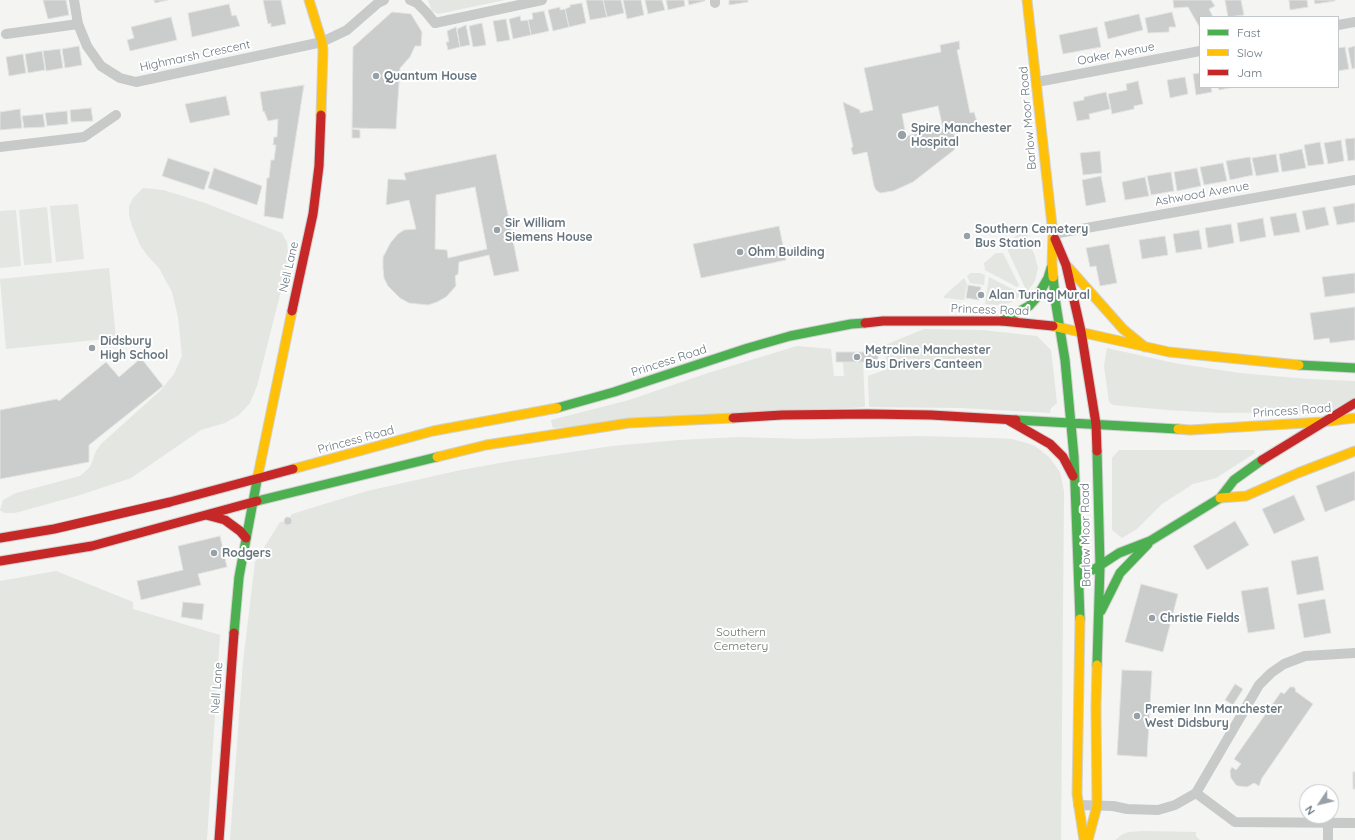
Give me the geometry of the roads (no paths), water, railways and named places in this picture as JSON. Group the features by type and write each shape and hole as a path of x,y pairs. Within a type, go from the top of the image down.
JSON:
{"main road":[{"name":"Nell Lane","path":"219,840 232,644 239,577 257,479 314,208 319,166 321,140 322,42 309,0"},
{"name":"Barlow Moor Road","path":"1027,0 1053,234 1052,263 1071,423 1076,491 1080,581 1078,805 1084,840"},
{"name":"Barlow Moor Road","path":"1053,234 1066,264 1081,332 1096,424 1100,565 1096,708 1097,806 1088,840"},
{"path":"1002,321 1029,306 1038,297 1048,278 1052,263"},
{"path":"1066,264 1123,329 1145,347"},
{"name":"Princess Road","path":"0,538 54,529 148,507 433,431 554,408 614,392 748,348 790,336 851,324 883,321 1002,321 1060,326 1169,352 1308,366 1355,368"},
{"path":"1080,581 1100,565 1119,553 1150,541 1220,498 1234,480 1262,460 1355,403"},
{"name":"Princess Road","path":"0,561 92,546 253,502 486,445 629,423 706,418 843,414 931,415 1190,430 1322,422 1355,418"},
{"path":"1008,420 1043,439 1056,449 1063,457 1072,473 1076,491"},
{"path":"1220,498 1246,496 1298,473 1355,451"},
{"path":"206,515 225,520 240,531 246,538"},
{"path":"1098,617 1120,573 1150,541"}],"street":[{"name":"Highmarsh Crescent","path":"74,0 78,24 87,46 100,66 120,78 136,82 322,42 348,30 378,3 384,0"},
{"path":"410,0 417,3 435,23 542,0"},
{"path":"1339,25 1355,22"},
{"path":"6,34 78,24"},
{"name":"Oaker Avenue","path":"1037,82 1199,51"},
{"path":"0,147 84,137 116,115"},
{"name":"Ashwood Avenue","path":"1053,234 1355,180"},
{"path":"1078,805 1158,810 1175,805 1196,793 1259,685 1270,673 1284,664 1305,656 1355,653"},
{"path":"1196,793 1235,822 1299,823"},
{"path":"1339,823 1355,823"},
{"path":"1328,824 1328,840"}],"place":[{"name":"Quantum House","path":"376,76"},
{"name":"Spire Manchester Hospital","path":"902,135"},
{"name":"Sir William Siemens House","path":"497,230"},
{"name":"Southern Cemetery Bus Station","path":"967,236"},
{"name":"Ohm Building","path":"740,252"},
{"name":"Alan Turing Mural","path":"981,295"},
{"name":"Didsbury High School","path":"92,348"},
{"name":"Metroline Manchester Bus Drivers Canteen","path":"857,357"},
{"name":"Rodgers","path":"214,553"},
{"name":"Christie Fields","path":"1152,618"},
{"name":"Premier Inn Manchester West Didsbury","path":"1137,716"}],"park label":[{"name":"Southern Cemetery","path":"741,639"}]}
